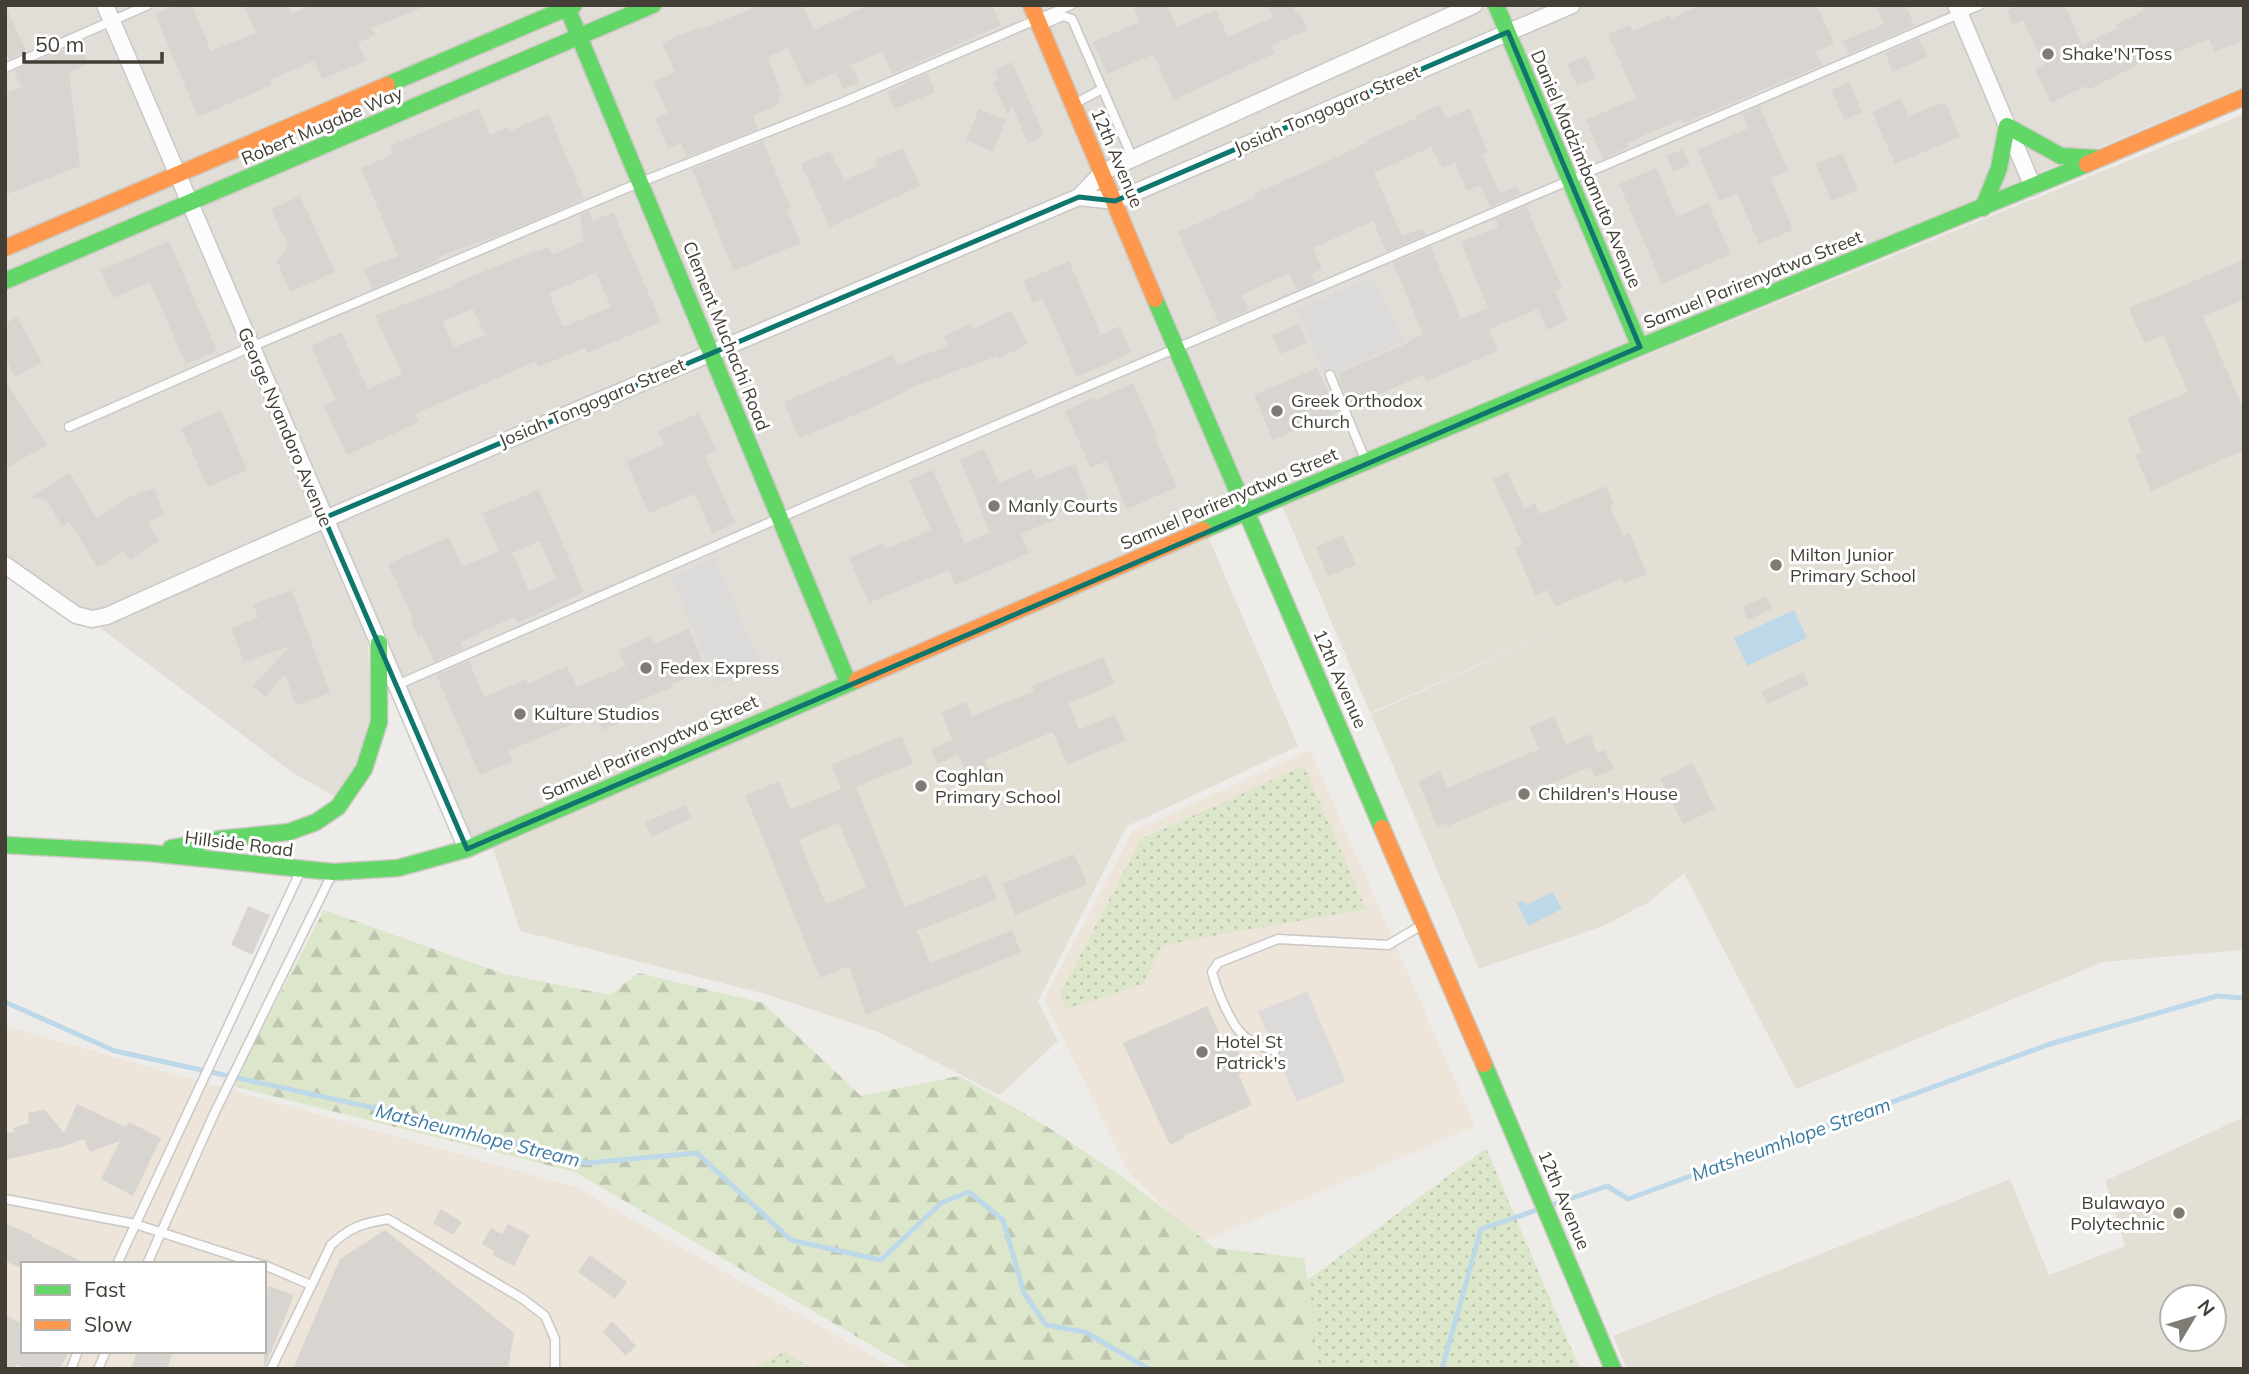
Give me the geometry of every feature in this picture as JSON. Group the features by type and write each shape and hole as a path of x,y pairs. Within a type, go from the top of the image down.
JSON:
{"street":[{"name":"George Nyandoro Avenue","path":"105,5 467,849"},
{"name":"Robert Mugabe Way","path":"5,281 653,5"},
{"name":"Josiah Tongogara Street","path":"5,565 76,615 92,619 107,616 324,518 1079,197 1103,172 1474,5"},
{"name":"Daniel Madzimbamuto Avenue","path":"1496,5 1640,347"},
{"name":"Josiah Tongogara Street","path":"1079,197 1115,201 1572,5"},
{"name":"Robert Mugabe Way","path":"5,248 569,6"},
{"name":"Clement Muchachi Road","path":"569,6 848,682"},
{"path":"1958,10 2033,187"},
{"name":"12th Avenue","path":"1036,17 1178,347 1245,512 1564,1249 1612,1369"},
{"name":"Samuel Parirenyatwa Street","path":"467,849 1245,512 1640,347 1983,208 2244,97"},
{"path":"2007,126 2061,156 2101,158"},
{"path":"1983,208 1996,183 2005,148 2007,126"},
{"path":"149,853 220,839 289,832 316,822 338,807 364,769 379,722 379,643"},
{"name":"Hillside Road","path":"5,845 149,853 333,872 398,867 467,849"}],"lane":[{"path":"5,68 148,5"},
{"path":"69,427 641,182 841,103 1036,17 1071,5"},
{"path":"397,685 780,518 1570,181 1958,10 1980,5"},
{"path":"1036,17 1063,16 1072,19 1133,159"},
{"path":"1073,104 1102,89"},
{"path":"1330,375 1366,462"},
{"path":"118,1262 300,870"},
{"path":"148,1262 214,1114 333,872"},
{"path":"1275,1051 1257,1045 1239,1032 1215,984 1212,972 1219,963 1278,939 1388,945 1425,924"},
{"path":"5,1199 135,1224 253,1262"},
{"path":"271,1369 331,1245 347,1230 387,1219 523,1299 545,1317 555,1339 555,1369"},
{"path":"266,1266 312,1285"},
{"path":"98,1369 105,1353"}],"highlighted area":[{"path":"1508,32 1640,347 467,849 324,518 1079,197 1115,201"}],"shaded area":[{"path":"5,5 2244,5 2244,86 472,837 382,631 368,644 371,722 355,766 334,796 293,773 5,556"},
{"name":"Milton Junior Primary School","path":"2244,114 2244,950 2103,962 1796,1089 1684,873 1649,902 1603,926 1479,969 1371,714 1559,629 1370,713 1281,503"},
{"path":"1374,277 1404,342 1326,377 1297,310"},
{"name":"Coghlan Primary School","path":"1207,534 1298,746 1126,827 1038,1001 1058,1041 1000,1095 878,1032 765,994 520,931 492,846"},
{"path":"715,558 761,666 717,685 671,577"},
{"path":"1310,750 1475,1126 1200,1243 1128,1172 1044,999 1132,832"},
{"path":"1307,991 1346,1081 1297,1102 1258,1012"},
{"path":"5,1026 575,1187 895,1369 5,1369"},
{"name":"Bulawayo Polytechnic","path":"2244,1117 2244,1369 1627,1369 1613,1336 2010,1179 2049,1275 2125,1246 2105,1181"}],"green space":[{"path":"1304,766 1366,909 1162,945 1143,984 1067,1009 1060,994 1141,839"},
{"path":"324,910 504,974 610,995 638,973 763,1003 861,1096 959,1076 1046,1126 1121,1176 1215,1248 1304,1258 1315,1321 1314,1364 1319,1369 912,1369 575,1172 232,1086"},
{"path":"1486,1148 1580,1369 1208,1369 1263,1313"},
{"path":"785,1352 812,1369 749,1369"}],"water":[{"path":"1794,610 1807,638 1747,666 1734,638"},
{"path":"1553,892 1562,909 1528,926 1517,903 1523,900 1526,905"}],"building":[{"path":"5,5 26,51 9,59 5,51"},
{"path":"177,5 192,5 211,51 256,33 244,5 288,5 292,14 312,5 426,6 371,28 375,35 358,43 366,61 322,79 314,61 270,80 272,85 198,117 155,14"},
{"path":"760,5 803,5 814,30 869,5 992,5 1001,25 892,74 882,52 851,65 859,82 843,89 836,73 805,86 788,48 768,57 782,96 778,98 780,104 753,116 758,129 687,157 681,143 668,148 655,118 668,113 653,82 675,72 662,43"},
{"path":"1133,5 1167,5 1177,27 1216,10 1228,37 1273,17 1268,5 1293,5 1308,30 1272,45 1275,53 1173,100 1154,54 1107,74 1093,42 1139,22"},
{"path":"1701,5 1817,5 1834,43 1816,52 1822,65 1684,123 1682,119 1627,143 1629,147 1603,159 1586,120 1636,98 1608,34 1630,25 1633,31 1670,15 1671,19"},
{"path":"1876,5 1906,5 1914,26 1849,54 1843,41 1884,24"},
{"path":"2017,5 2056,5 2046,10 2065,5 2082,45 2118,28 2116,24 2143,11 2140,5 2244,5 2244,40 2215,52 2209,39 2168,56 2166,51 2088,90 2086,86 2051,103 2035,69 2045,64 2023,20 2013,25 2007,11"},
{"path":"1919,38 1927,57 1893,72 1885,53"},
{"path":"79,43 88,64 69,72 80,166 5,195 5,93 21,87 14,71"},
{"path":"1586,56 1596,78 1577,86 1567,64"},
{"path":"1012,62 1044,135 1028,143 1012,106 1008,115 993,83 999,80 994,70"},
{"path":"927,73 935,92 895,109 887,92"},
{"path":"1849,82 1862,112 1845,120 1831,90"},
{"path":"1901,99 1908,116 1945,102 1960,137 1895,164 1872,112"},
{"path":"1439,105 1446,119 1469,108 1488,152 1482,154 1500,193 1517,186 1521,194 1490,207 1480,185 1467,191 1455,162 1442,168 1431,147 1374,173 1402,236 1423,228 1426,235 1386,252 1373,221 1313,248 1322,269 1311,274 1315,282 1297,290 1289,273 1242,295 1249,310 1219,323 1178,232 1255,197 1254,194 1333,159"},
{"path":"1760,106 1788,171 1771,178 1793,230 1759,244 1737,193 1719,201 1697,150 1749,128 1742,114"},
{"path":"479,108 490,135 508,127 510,131 549,114 584,199 502,234 438,257 439,260 372,289 364,269 398,256 361,168 394,154 390,146"},
{"path":"979,109 1006,120 993,152 966,140"},
{"path":"763,141 791,209 787,210 801,243 734,271 692,169"},
{"path":"903,148 920,186 830,227 801,164 830,151 844,180 878,166 875,160"},
{"path":"1683,149 1690,165 1673,172 1667,156"},
{"path":"1842,153 1858,190 1831,201 1816,164"},
{"path":"1656,168 1677,217 1708,203 1731,254 1662,284 1619,184"},
{"path":"300,196 335,272 290,292 277,261 288,246 271,209"},
{"path":"1526,206 1562,288 1555,291 1568,320 1547,330 1538,309 1489,329 1498,351 1426,381 1423,375 1350,407 1337,374 1423,334 1393,263 1431,247 1461,319 1488,308 1461,242 1498,227 1495,219"},
{"path":"589,211 593,221 613,212 661,322 587,353 585,348 538,367 536,361 415,414 419,422 347,455 324,406 336,400 311,346 341,332 368,389 402,374 375,315 454,286 453,284 522,256 549,247 552,255 584,241 580,215","holes":["596,273 611,307 563,327 549,293","473,309 485,335 454,347 443,321"]},
{"path":"169,241 217,351 186,364 150,282 113,298 101,270"},
{"path":"2244,260 2244,300 2203,316 2244,410 2244,450 2151,491 2135,455 2142,452 2127,418 2188,392 2163,335 2144,343 2129,308"},
{"path":"1069,261 1101,335 1120,326 1131,353 1077,377 1043,298 1033,303 1023,281"},
{"path":"1011,310 1028,344 998,359 997,356 907,389 867,410 799,438 784,402 893,355 897,365 948,346 944,336 971,324 974,329"},
{"path":"17,317 42,362 16,377 5,359 5,324"},
{"path":"1299,324 1307,343 1280,354 1272,335"},
{"path":"1317,368 1338,412 1273,440 1254,395"},
{"path":"5,380 47,445 5,469"},
{"path":"1133,383 1177,487 1127,509 1106,461 1091,468 1065,411"},
{"path":"221,410 247,470 208,487 181,428"},
{"path":"699,413 716,451 705,456 735,523 712,533 695,494 649,513 626,461 664,445 658,431"},
{"path":"984,449 999,483 1031,469 1036,479 1075,464 1089,501 1052,515 1054,520 1021,534 1029,553 955,585 949,570 869,603 849,558 883,543 886,549 931,530 909,480 933,470 965,543 990,532 960,460"},
{"path":"1508,472 1524,508 1535,503 1540,514 1606,486 1614,504 1610,506 1623,536 1630,533 1647,574 1624,584 1622,578 1555,607 1548,590 1535,596 1515,548 1522,544 1493,479"},
{"path":"70,473 97,519 131,496 154,488 164,515 147,522 159,541 130,560 124,550 98,567 69,522 62,526 47,501 30,497"},
{"path":"539,490 584,592 517,623 514,617 481,632 461,643 463,649 434,662 422,635 418,637 410,619 413,618 388,564 449,537 462,567 499,551 482,513","holes":["540,541 556,579 529,591 512,553"]},
{"path":"1343,535 1356,565 1328,576 1316,547"},
{"path":"292,590 330,693 296,705 285,674 265,697 253,686 290,646 244,662 231,628 258,618 253,604"},
{"path":"1766,596 1772,609 1748,620 1742,607"},
{"path":"689,629 706,671 671,684 673,687 627,706 632,718 602,730 596,714 508,751 513,761 480,775 436,675 469,661 484,697 526,679 528,684 567,666 577,687 626,666 619,650 651,636 654,644"},
{"path":"1103,657 1115,684 1069,703 1079,730 1115,714 1126,740 1067,765 1053,732 985,760 990,772 969,781 958,755 937,764 931,749 952,740 941,712 966,702 972,716 1034,691 1032,686"},
{"path":"1803,672 1809,685 1767,704 1761,692"},
{"path":"1554,717 1566,744 1590,734 1597,753 1605,750 1614,769 1595,777 1590,767 1448,826 1447,823 1437,827 1418,781 1440,771 1447,788 1539,749 1529,727"},
{"path":"902,736 913,764 856,787 905,907 987,874 997,899 917,931 930,963 1012,930 1021,952 866,1015 849,966 820,978 745,795 779,781 790,809 841,789 831,765","holes":["839,823 866,887 826,904 799,840"]},
{"path":"1693,763 1715,809 1683,824 1660,779"},
{"path":"686,805 692,818 651,837 645,822"},
{"path":"1074,854 1087,884 1015,915 1002,884"},
{"path":"248,906 270,915 252,955 231,945"},
{"path":"1207,1006 1222,1039 1231,1035 1247,1071 1238,1074 1252,1105 1170,1145 1123,1043"},
{"path":"77,1104 126,1127 129,1122 161,1138 133,1196 101,1179 120,1141 90,1152 84,1139 56,1149 5,1160 5,1133 14,1132 13,1128 29,1123 28,1113 45,1110 64,1133"},
{"path":"441,1209 462,1222 453,1235 433,1223"},
{"path":"5,1223 83,1262 21,1262 21,1268 5,1261"},
{"path":"508,1224 530,1235 514,1266 492,1255 494,1251 482,1244 491,1228 502,1234"},
{"path":"385,1230 514,1333 508,1369 293,1369 340,1259"},
{"path":"590,1255 627,1282 615,1299 578,1272"},
{"path":"269,1286 294,1295 264,1369 266,1353 266,1294"},
{"path":"5,1315 21,1323 21,1353 68,1353 60,1369 26,1369 16,1364 14,1369 5,1369"},
{"path":"612,1321 636,1346 626,1356 603,1332"},
{"path":"136,1353 172,1355 167,1369 131,1369"}],"waterway":[{"name":"Matsheumhlope Stream","path":"1549,1206 1607,1186 1628,1199 2050,1044 2217,996 2244,998"},
{"name":"Matsheumhlope Stream","path":"5,1002 115,1051 447,1124 587,1163 697,1153 791,1240 881,1260 941,1203 969,1192 1003,1220 1024,1293 1046,1325 1085,1332 1149,1369"},
{"name":"Matsheumhlope Stream","path":"1442,1369 1481,1229 1540,1209"}],"traffic: fast":[{"path":"566,5 848,682"},
{"path":"387,85 574,5"},
{"path":"5,281 653,5"},
{"path":"1496,5 1640,347"},
{"path":"1983,208 1999,168 2007,126 2061,156 2097,158"},
{"path":"1203,530 2087,164"},
{"path":"1155,299 1382,828"},
{"path":"171,848 220,839 289,832 316,822 338,807 364,769 379,722 379,643"},
{"path":"5,845 149,853 333,872 398,868 467,849 857,680"},
{"path":"1484,1064 1613,1369"}],"traffic: slow":[{"path":"1031,5 1155,299"},
{"path":"5,248 387,85"},
{"path":"2087,164 2244,97"},
{"path":"857,680 1203,530"},
{"path":"1382,828 1484,1064"}],"place":[{"name":"Shake'N'Toss","path":"2048,54"},
{"name":"Greek Orthodox Church","path":"1277,411"},
{"name":"Manly Courts","path":"994,506"},
{"name":"Milton Junior Primary School","path":"1776,565"},
{"name":"Fedex Express","path":"646,668"},
{"name":"Kulture Studios","path":"520,714"},
{"name":"Coghlan Primary School","path":"921,786"},
{"name":"Children's House","path":"1524,794"},
{"name":"Hotel St Patrick's","path":"1202,1052"},
{"name":"Bulawayo Polytechnic","path":"2179,1213"}]}
